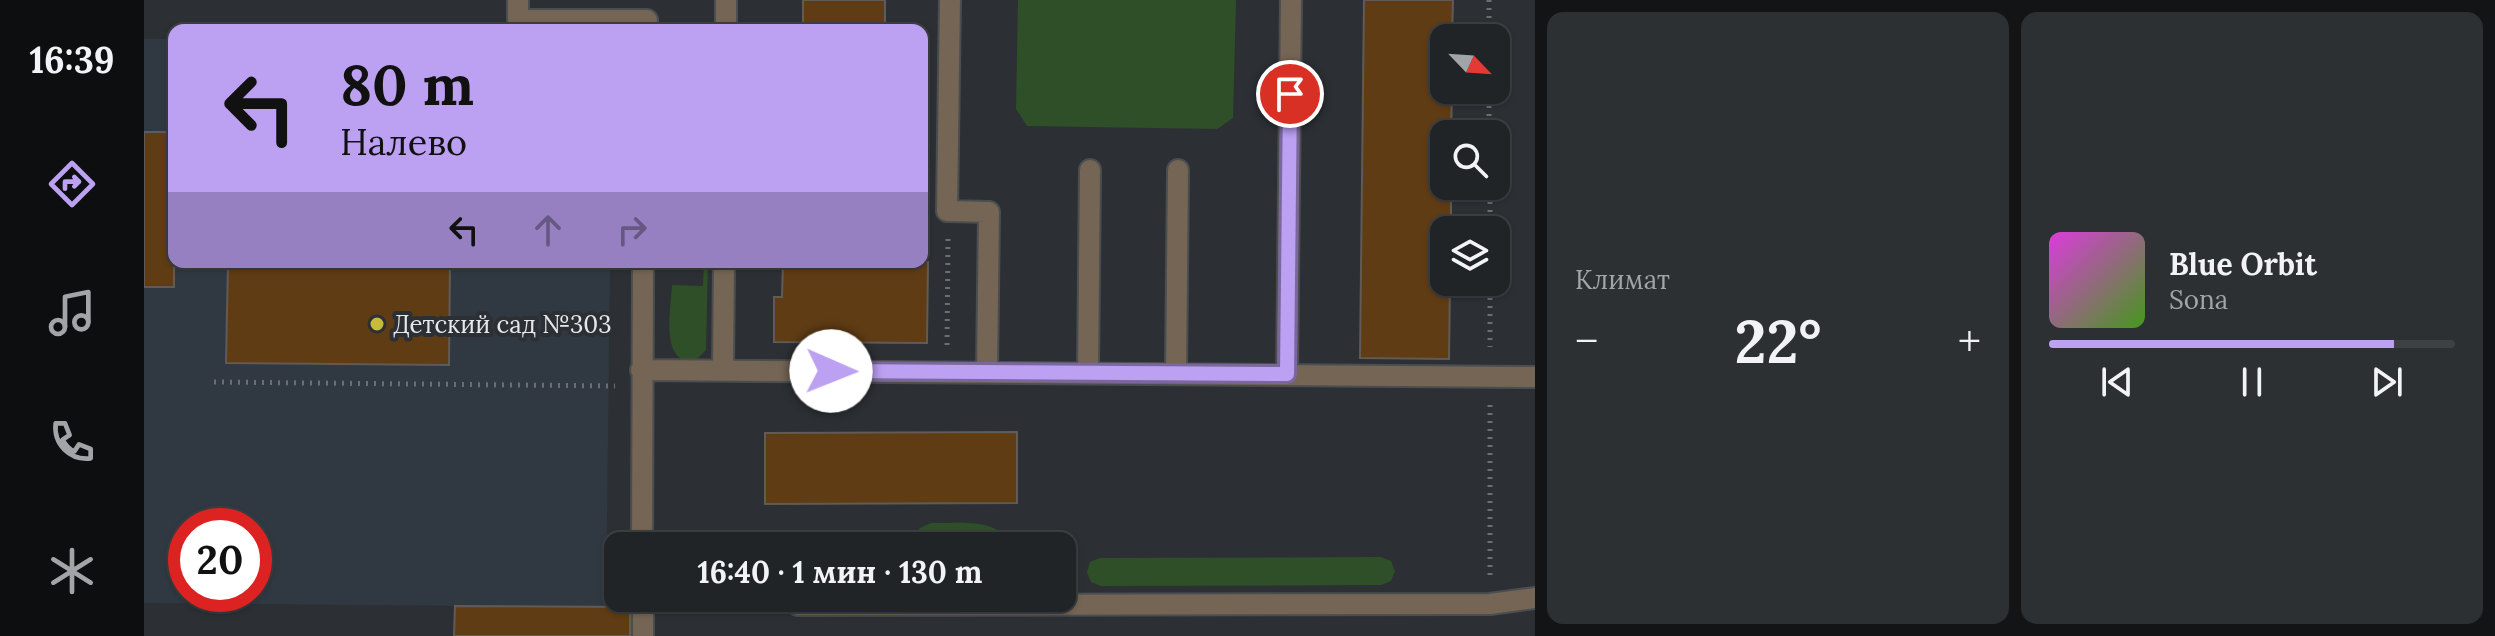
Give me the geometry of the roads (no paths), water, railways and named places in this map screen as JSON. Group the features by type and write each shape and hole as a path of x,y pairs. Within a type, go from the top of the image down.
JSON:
{"street":[{"path":"518,0 518,20 647,17"},
{"path":"726,0 726,24"},
{"path":"950,0 947,211 989,212 987,372"},
{"path":"1287,374 1291,0"},
{"path":"1088,373 1090,170"},
{"path":"1176,374 1178,170"},
{"path":"642,532 643,268"},
{"path":"723,370 724,268"},
{"path":"641,370 1535,377"},
{"path":"1076,605 1490,604 1535,598"},
{"path":"643,612 643,636"}],"place":[{"name":"Детский сад №303","path":"377,324"}]}
